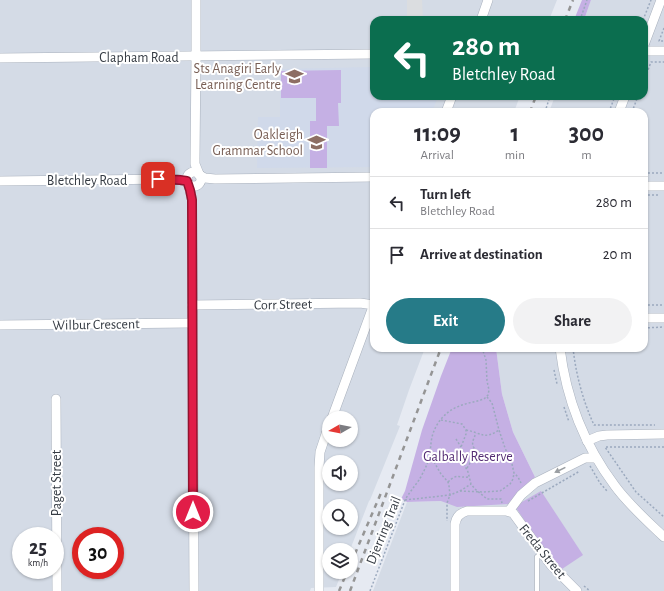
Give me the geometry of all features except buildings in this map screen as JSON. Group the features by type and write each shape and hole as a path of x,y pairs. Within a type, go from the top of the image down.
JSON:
{"street":[{"path":"194,591 192,200 194,190 193,168 195,159 196,0"},
{"path":"482,16 488,0"},
{"path":"648,34 661,0"},
{"path":"648,51 664,51"},
{"name":"Clapham Road","path":"0,58 370,54"},
{"name":"Bletchley Road","path":"0,181 370,177"},
{"path":"648,186 664,186"},
{"name":"Corr Street","path":"192,305 356,303 370,305"},
{"path":"335,411 370,316"},
{"path":"648,318 664,318"},
{"name":"Wilbur Crescent","path":"0,325 192,323"},
{"path":"561,352 565,376 576,416 596,458 619,492 632,507 664,537"},
{"name":"Paget Street","path":"56,399 57,591"},
{"path":"587,441 606,434 664,434"},
{"path":"319,591 319,467 322,446"},
{"path":"455,591 455,521 461,513 467,511 509,511 520,495 535,483 585,458 596,458"},
{"name":"Freda Street","path":"509,511 513,513 551,565 577,591"}],"lane":[{"path":"537,591 537,557 542,553"}],"path":[{"path":"581,16 587,0"},
{"path":"645,16 651,0"},
{"path":"664,28 659,41 664,41"},
{"path":"648,70 651,62 664,62"},
{"path":"648,173 664,173"},
{"path":"648,195 664,195"},
{"path":"648,305 664,305"},
{"path":"648,328 664,327"},
{"path":"460,491 500,491 510,484 513,479 514,473 512,464 499,430 492,403 487,397 489,390 486,360 483,352"},
{"path":"573,352 575,366 583,396 594,426 656,425"},
{"name":"Djerring Trail","path":"370,591 404,500 420,479 428,462 435,428 448,413 457,407 487,397"},
{"path":"441,420 462,424 466,430 461,448 461,458 467,469 471,484 487,499 501,499 502,505"},
{"path":"466,430 484,435 490,435 499,430"},
{"path":"467,469 470,462 476,461 479,456 479,452 472,444 476,432"},
{"path":"456,439 461,448"},
{"path":"664,446 604,447 636,492 664,517"},
{"path":"430,455 440,474 448,482 450,495 447,503 447,523"},
{"path":"589,466 600,483 610,494"},
{"path":"524,503 583,469"},
{"path":"514,473 524,488"},
{"path":"448,482 456,476 469,476"},
{"path":"404,500 450,495 471,484"}],"shaded area":[{"path":"0,0 557,0 551,16 370,16 370,100 518,100 516,108 370,108 370,352 423,352 397,425 400,426 358,529 358,499 322,499 322,535 356,535 353,543 322,543 322,579 339,579 336,587 311,588 310,591 0,591"},
{"path":"407,0 422,0 423,16 407,16"},
{"path":"591,0 664,0 664,591 373,591 407,502 441,501 535,477 513,432 502,394 497,352 648,352 648,108 550,108 554,100 648,100 648,16 585,16"},
{"name":"Oakleigh Grammar School","path":"370,67 370,100 436,100 434,108 370,108 370,167 257,168 258,117 280,117 280,69"}],"green space":[{"path":"582,0 591,0 585,16 576,16"},
{"path":"341,70 341,103 338,103 339,126 327,126 327,168 310,168 310,121 316,121 316,98 281,98 281,71"},
{"name":"Galbally Reserve","path":"450,352 497,352 502,394 513,432 535,477 508,504 457,507 441,501 407,502 401,499 405,491 422,430"},
{"path":"541,491 583,555 562,569 538,542 515,506"}],"railway":[{"path":"567,16 573,0"},
{"path":"532,108 534,100"},
{"path":"350,591 440,352"},
{"path":"358,547 381,493"},
{"path":"339,591 344,579"}],"place":[{"name":"Sts Anagiri Early Learning Centre","path":"294,76"},
{"name":"Oakleigh Grammar School","path":"316,142"}],"route":[{"path":"158,179 187,181 192,200 193,512"}]}
